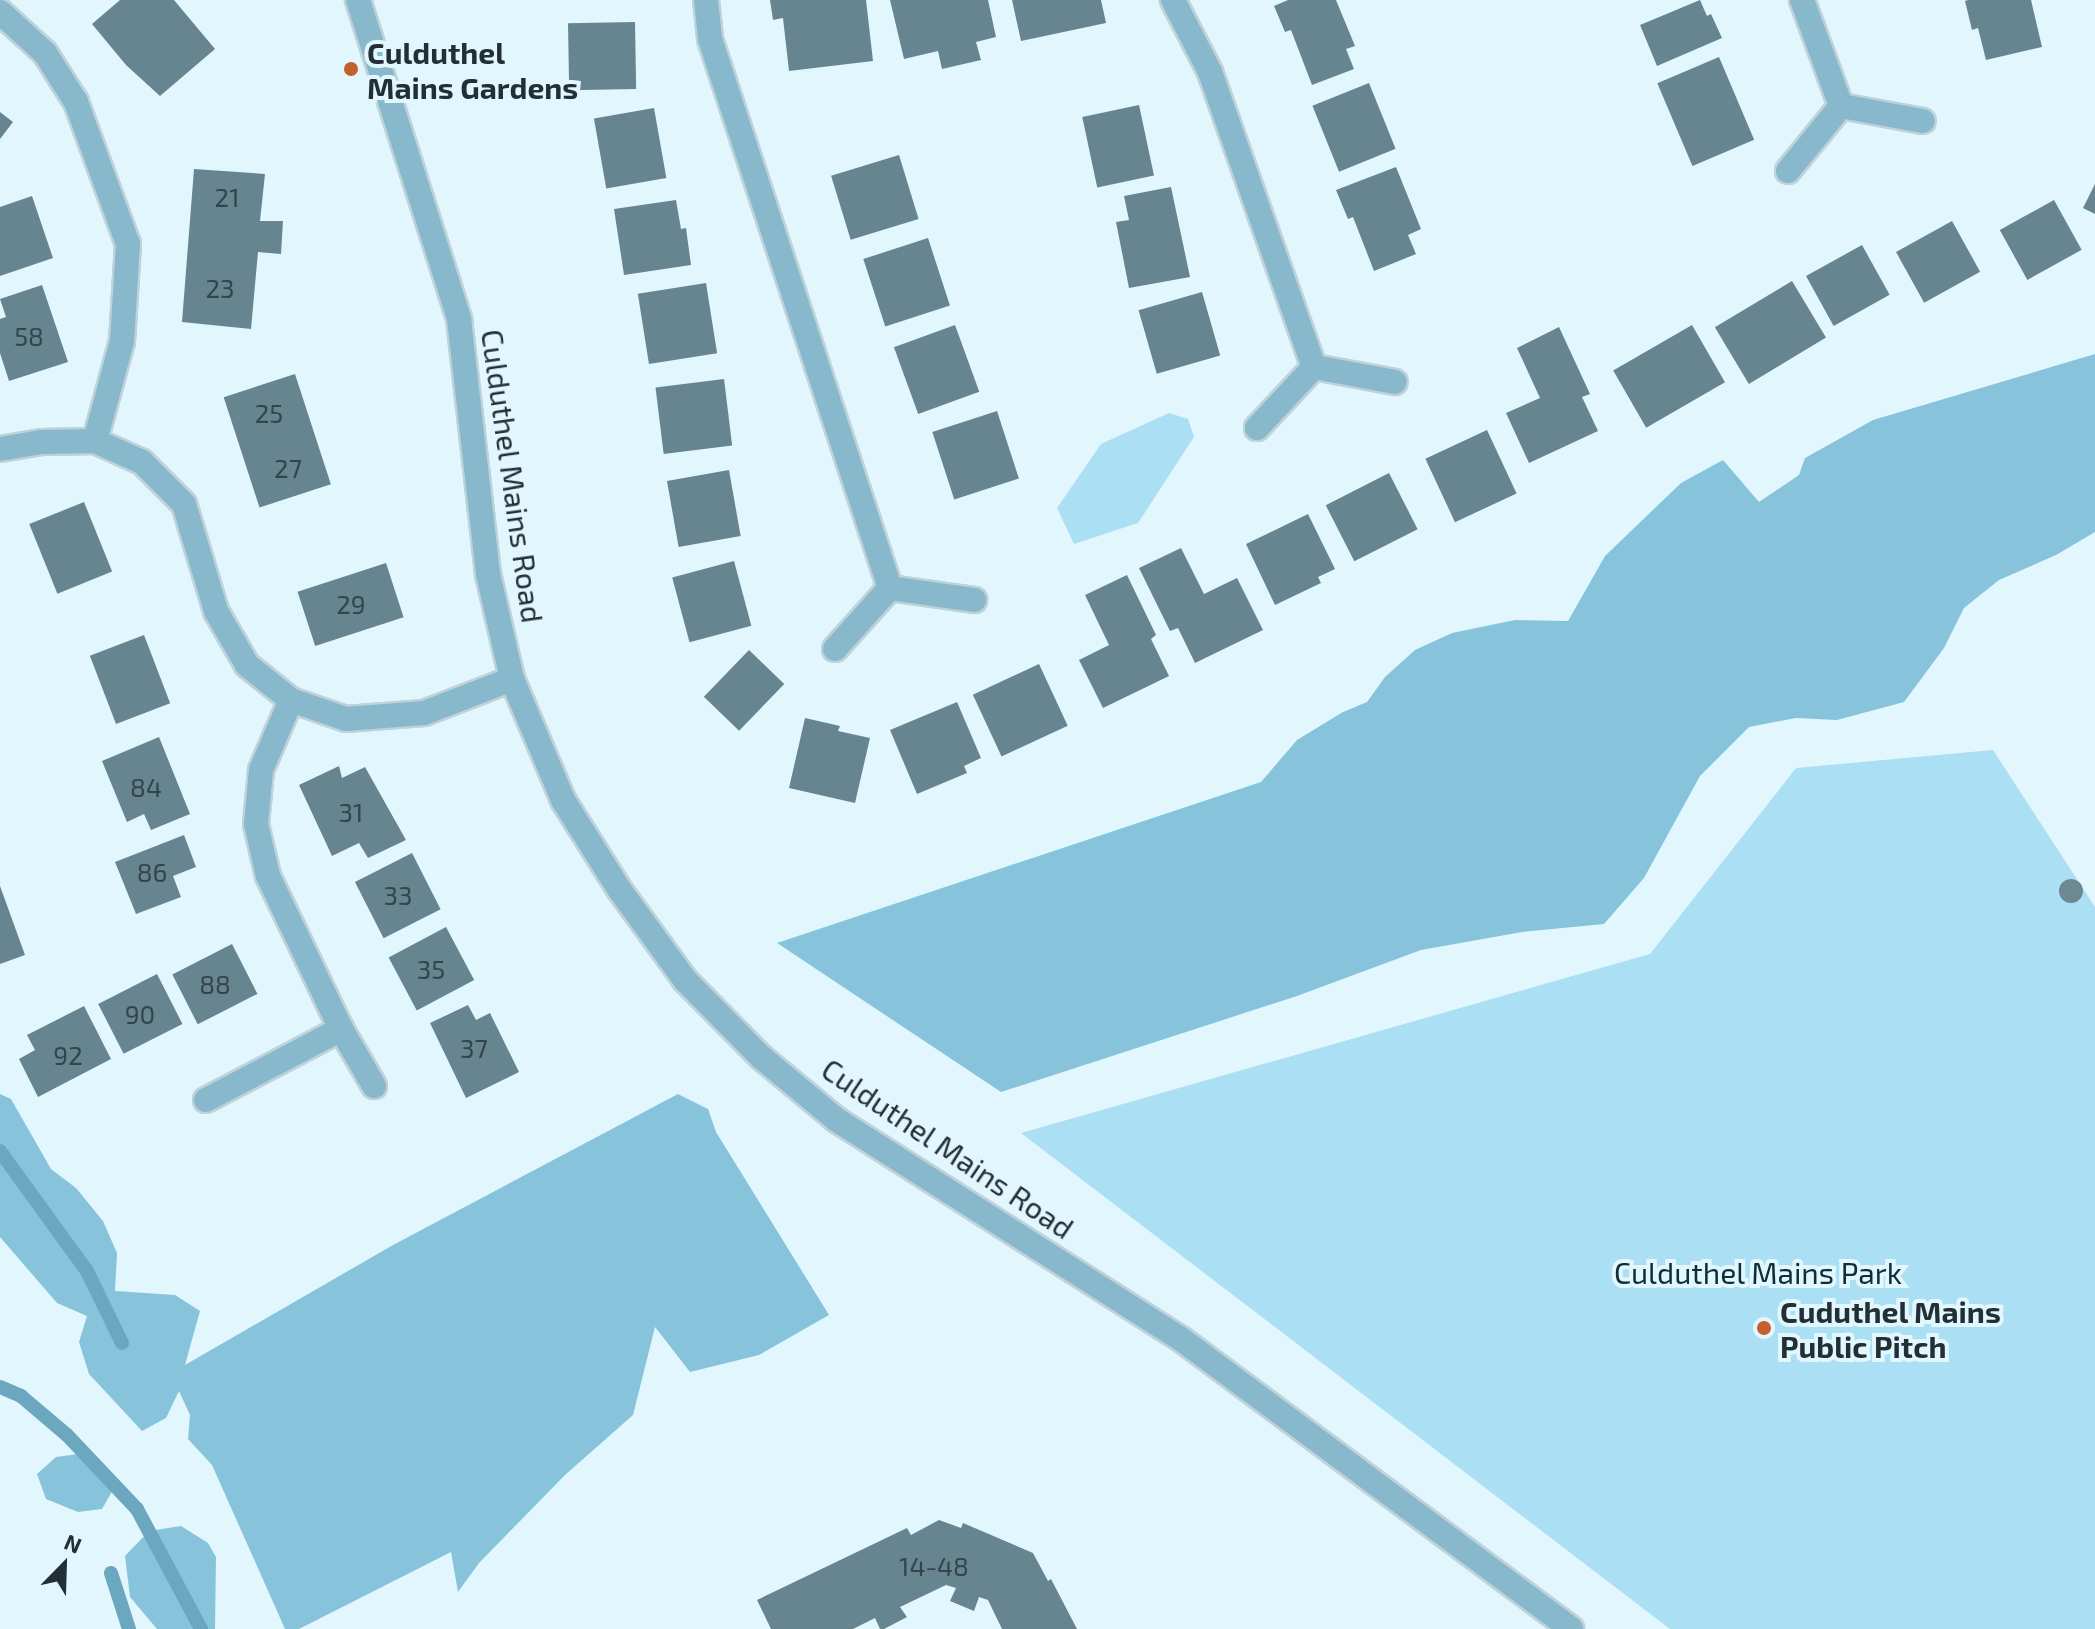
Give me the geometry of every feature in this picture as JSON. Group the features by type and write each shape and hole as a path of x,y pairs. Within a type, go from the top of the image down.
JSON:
{"street":[{"name":"Culduthel Mains Road","path":"358,0 459,319 488,574 512,679 563,800 619,889 685,980 761,1057 837,1120 1181,1339 1571,1629"},
{"path":"706,0 710,39 890,588"},
{"path":"1173,0 1210,72 1314,367"},
{"path":"1802,0 1841,106"},
{"path":"0,12 45,53 76,102 128,244 122,341 95,441"},
{"path":"1841,106 1923,121"},
{"path":"1788,171 1841,106"},
{"path":"1314,367 1395,382"},
{"path":"1257,428 1314,367"},
{"path":"0,449 42,442 95,441 142,462 184,504 216,611 247,665 291,700 346,719 424,713 512,679"},
{"path":"890,588 974,600"},
{"path":"835,649 890,588"},
{"path":"291,700 261,770 256,824 268,876 341,1029 374,1086"},
{"path":"206,1100 341,1029"}],"green space":[{"path":"1169,413 1188,419 1194,437 1138,523 1074,544 1057,508 1101,444"},
{"name":"Culduthel Mains Park","path":"1993,750 2095,907 2095,1629 1670,1629 1021,1133 1650,954 1796,768"}],"shaded area":[{"path":"2095,354 2095,532 2056,555 1999,580 1964,608 1944,648 1904,702 1837,720 1796,718 1749,727 1700,776 1644,878 1604,924 1522,932 1421,950 1297,996 1001,1092 777,943 1261,782 1297,740 1343,712 1367,702 1385,677 1415,650 1452,633 1515,620 1568,621 1605,556 1681,483 1723,460 1759,502 1799,475 1805,458 1873,420"},
{"path":"0,1094 11,1099 51,1169 76,1188 103,1221 117,1253 115,1291 175,1295 200,1311 185,1365 393,1245 678,1094 708,1109 716,1132 829,1315 759,1355 690,1372 655,1327 633,1415 565,1475 479,1563 458,1592 451,1552 299,1629 285,1629 212,1465 188,1439 190,1415 179,1391 166,1418 142,1431 89,1374 79,1342 87,1316 57,1303 0,1237"},
{"path":"85,1453 92,1457 114,1488 102,1509 78,1512 46,1499 37,1474 56,1457"},
{"path":"181,1526 208,1543 216,1557 215,1629 157,1629 130,1597 125,1556 149,1531"}],"building":[{"path":"120,0 174,0 215,49 160,96 126,65 92,24"},
{"path":"770,0 866,0 873,61 789,71 783,18 773,20"},
{"path":"890,0 988,0 996,37 976,42 981,60 942,69 938,51 904,59"},
{"path":"1012,0 1101,0 1106,23 1021,41"},
{"path":"1288,0 1336,0 1355,46 1346,49 1354,69 1312,85 1291,30 1285,32 1274,6"},
{"path":"1700,0 1707,16 1711,14 1722,38 1657,66 1640,25"},
{"path":"2031,0 2042,47 1986,60 1978,28 1972,30 1965,1"},
{"path":"635,22 636,89 569,90 568,23"},
{"path":"1719,57 1754,140 1692,166 1657,83"},
{"path":"1369,83 1396,149 1339,172 1312,106"},
{"path":"1139,105 1154,175 1097,187 1082,117"},
{"path":"654,108 666,178 606,189 594,119"},
{"path":"0,112 13,122 0,139"},
{"path":"899,155 919,219 851,240 831,176"},
{"path":"1396,167 1421,229 1408,235 1416,254 1374,271 1353,217 1348,219 1336,190"},
{"path":"194,169 265,174 260,221 283,221 281,254 258,252 251,329 182,322"},
{"path":"2095,184 2095,214 2083,208"},
{"path":"1171,187 1190,277 1129,288 1116,222 1129,220 1124,196"},
{"path":"32,196 53,258 0,276 0,207"},
{"path":"676,200 681,229 686,228 691,265 624,275 614,209"},
{"path":"2054,200 2082,250 2027,280 2000,230"},
{"path":"1952,221 1980,272 1924,303 1896,252"},
{"path":"928,238 950,306 885,327 863,259"},
{"path":"1862,245 1890,295 1834,326 1806,276"},
{"path":"1792,281 1826,338 1749,384 1715,327"},
{"path":"706,283 717,353 649,364 638,294"},
{"path":"42,285 68,362 9,381 0,353 0,319 6,317 0,299"},
{"path":"1202,292 1220,355 1157,374 1139,310"},
{"path":"955,325 979,392 918,414 894,347"},
{"path":"1692,325 1725,382 1646,428 1613,370"},
{"path":"1559,327 1590,394 1582,397 1598,431 1529,463 1506,413 1540,398 1517,348"},
{"path":"295,374 331,484 260,507 224,397"},
{"path":"724,379 732,446 664,454 656,387"},
{"path":"997,411 1019,479 954,500 932,432"},
{"path":"1487,430 1517,493 1455,522 1425,459"},
{"path":"729,470 741,536 679,547 667,481"},
{"path":"1389,473 1418,529 1354,561 1326,505"},
{"path":"84,502 112,572 57,594 29,524"},
{"path":"1308,514 1335,569 1318,577 1321,583 1275,605 1246,544"},
{"path":"1181,548 1204,594 1237,578 1263,630 1195,663 1178,628 1170,631 1139,568"},
{"path":"734,561 751,626 690,642 672,578"},
{"path":"386,563 404,617 315,646 298,592"},
{"path":"1127,575 1156,635 1151,639 1169,676 1103,708 1079,660 1109,645 1085,595"},
{"path":"144,635 170,703 116,724 90,656"},
{"path":"749,650 784,684 739,731 704,697"},
{"path":"1039,664 1068,726 1002,756 973,695"},
{"path":"957,702 981,758 964,766 967,773 917,794 890,730"},
{"path":"805,718 840,726 838,731 870,738 855,803 789,788"},
{"path":"159,737 190,814 151,830 144,814 127,822 102,761"},
{"path":"339,766 342,778 365,767 406,840 368,858 359,843 332,856 299,785"},
{"path":"184,835 196,867 173,876 181,897 136,914 115,862"},
{"path":"412,853 441,909 384,938 355,882"},
{"path":"0,886 25,955 0,964"},
{"path":"446,927 474,980 417,1010 389,958"},
{"path":"232,944 257,994 198,1024 172,974"},
{"path":"157,974 182,1024 124,1054 98,1004"},
{"path":"468,1005 476,1020 490,1013 519,1072 466,1098 430,1023"},
{"path":"84,1006 111,1059 38,1097 19,1059 35,1050 27,1035"},
{"path":"939,1520 961,1528 963,1523 1033,1553 1048,1581 1051,1579 1077,1629 1002,1629 988,1600 979,1597 974,1611 950,1601 956,1588 946,1585 900,1607 907,1617 884,1629 880,1629 875,1618 853,1629 771,1629 757,1600 907,1528 911,1535"}],"waterway":[{"path":"0,1151 87,1271 122,1343"},
{"path":"0,1387 21,1396 67,1435 137,1509 201,1629"},
{"path":"111,1573 129,1629"}],"place":[{"name":"Culduthel Mains Gardens","path":"351,69"},
{"name":"Cuduthel Mains Public Pitch","path":"1764,1328"}]}
